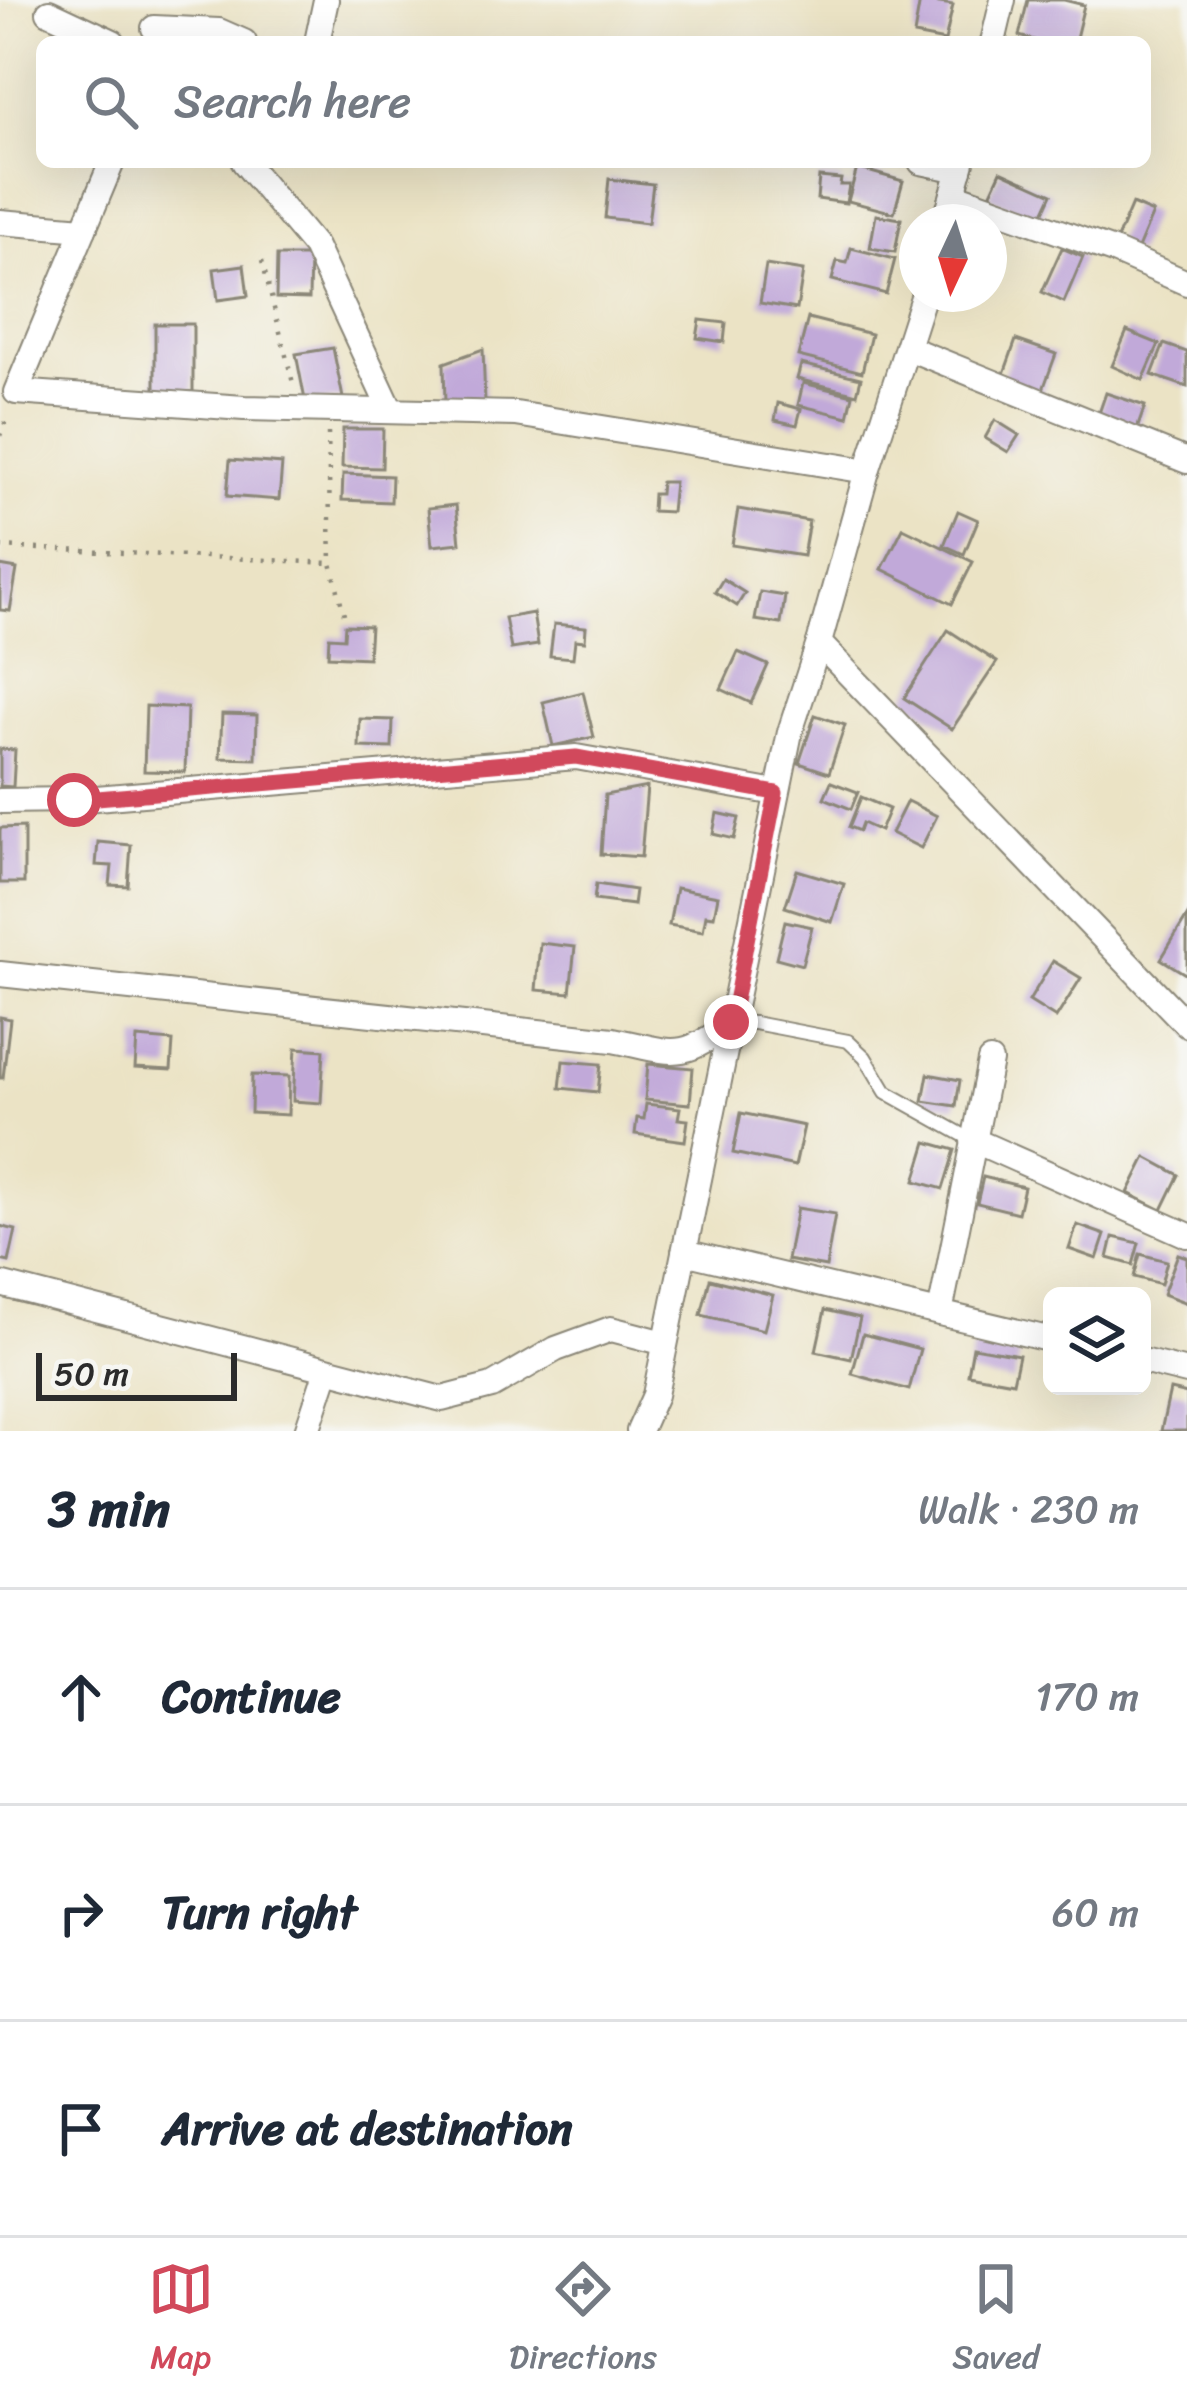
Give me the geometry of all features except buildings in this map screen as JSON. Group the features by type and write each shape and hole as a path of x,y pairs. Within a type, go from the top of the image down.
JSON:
{"street":[{"path":"159,0 152,35 219,31 230,36"},
{"path":"318,36 326,0"},
{"path":"994,36 1003,0"},
{"path":"49,12 100,36"},
{"path":"109,168 16,392 301,409 516,414 867,471"},
{"path":"249,168 315,247 392,411"},
{"path":"950,204 958,175 1187,283"},
{"path":"0,222 84,229"},
{"path":"640,1431 655,1395 790,733 919,312"},
{"path":"908,348 1187,461"},
{"path":"819,643 1187,1024"},
{"path":"0,801 74,800 576,757 776,793"},
{"path":"0,974 613,1040 671,1052 701,1046 731,1022"},
{"path":"940,1313 990,1061"},
{"path":"973,1141 1187,1235"},
{"path":"684,1252 1043,1338"},
{"path":"0,1284 442,1399 492,1386 556,1349 611,1329 665,1343"},
{"path":"1151,1363 1187,1372"},
{"path":"307,1431 327,1370"}],"lane":[{"path":"731,1022 848,1041 886,1092 973,1141"}],"path":[{"path":"262,261 301,409"},
{"path":"327,410 331,563 344,614"},
{"path":"0,547 331,563"}],"route":[{"path":"74,800 576,757 776,793 731,1022"}]}
